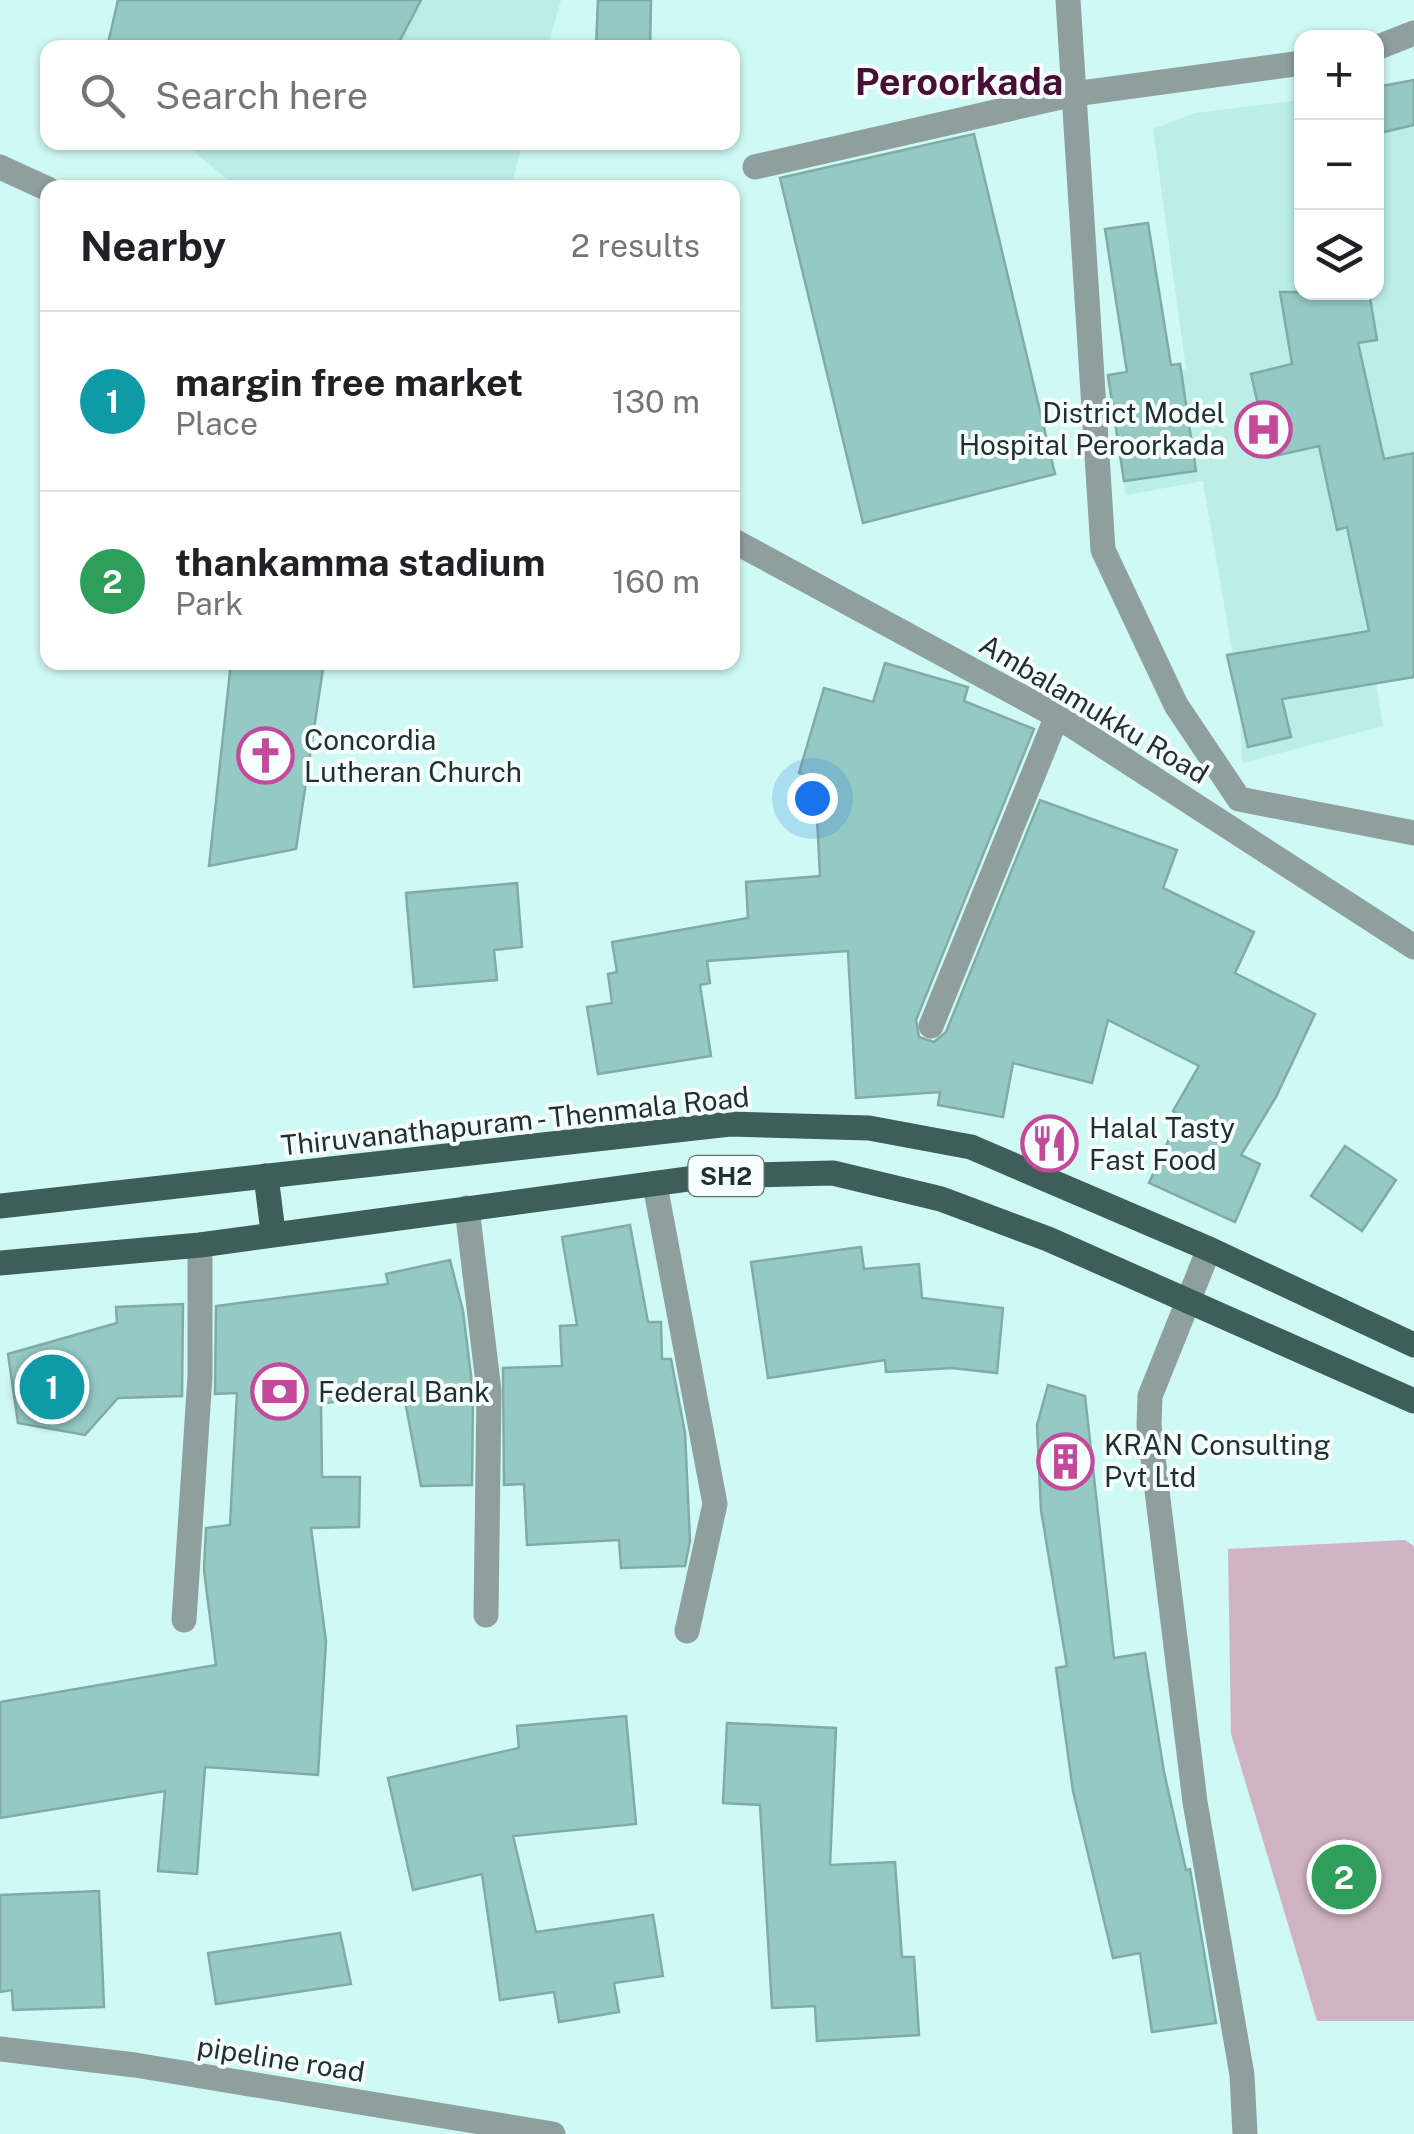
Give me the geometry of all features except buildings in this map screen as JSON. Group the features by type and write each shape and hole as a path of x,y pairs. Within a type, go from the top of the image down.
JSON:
{"main road":[{"name":"Thiruvanathapuram - Thenmala Road","path":"0,1206 730,1124 869,1128 971,1147 1209,1249 1414,1345"},
{"name":"SH2","path":"0,1262 200,1246 273,1232 710,1176 833,1174 941,1198 1189,1298 1414,1401"},
{"path":"266,1176 273,1232"}],"street":[{"path":"1068,0 1103,550 1176,705 1239,799 1414,833"},
{"path":"1384,45 1414,33"},
{"path":"754,167 1074,94 1294,64"},
{"path":"0,166 40,185"},
{"name":"Ambalamukku Road","path":"740,544 1057,716 1414,946"},
{"path":"931,1026 1057,716"},
{"path":"655,1184 715,1504 688,1632"},
{"path":"467,1208 489,1391 486,1614"},
{"path":"184,1620 200,1376 200,1246"},
{"path":"1209,1249 1150,1396 1149,1425 1195,1802 1242,2076 1245,2134"},
{"name":"pipeline road","path":"0,2048 552,2134"}],"shaded area":[{"path":"134,0 561,0 549,40 146,40"},
{"name":"District Model Hospital Peroorkada","path":"1414,86 1414,645 1371,651 1383,726 1242,763 1239,692 1203,481 1126,495 1106,378 1186,369 1153,129 1195,113 1294,101 1294,300 1384,300 1384,90"},
{"path":"192,150 520,150 513,180 228,180"},
{"path":"1405,1540 1414,1546 1414,2021 1317,2021 1231,1734 1228,1549"}],"place":[{"name":"District Model Hospital Peroorkada","path":"1264,429"},
{"name":"Concordia Lutheran Church","path":"265,756"},
{"name":"Halal Tasty Fast Food","path":"1050,1144"},
{"name":"margin free market","path":"52,1387"},
{"name":"Federal Bank","path":"279,1392"},
{"name":"KRAN Consulting Pvt Ltd","path":"1065,1461"},
{"name":"thankamma stadium","path":"1344,1877"}],"district":[{"name":"Peroorkada","path":"959,82"}]}
